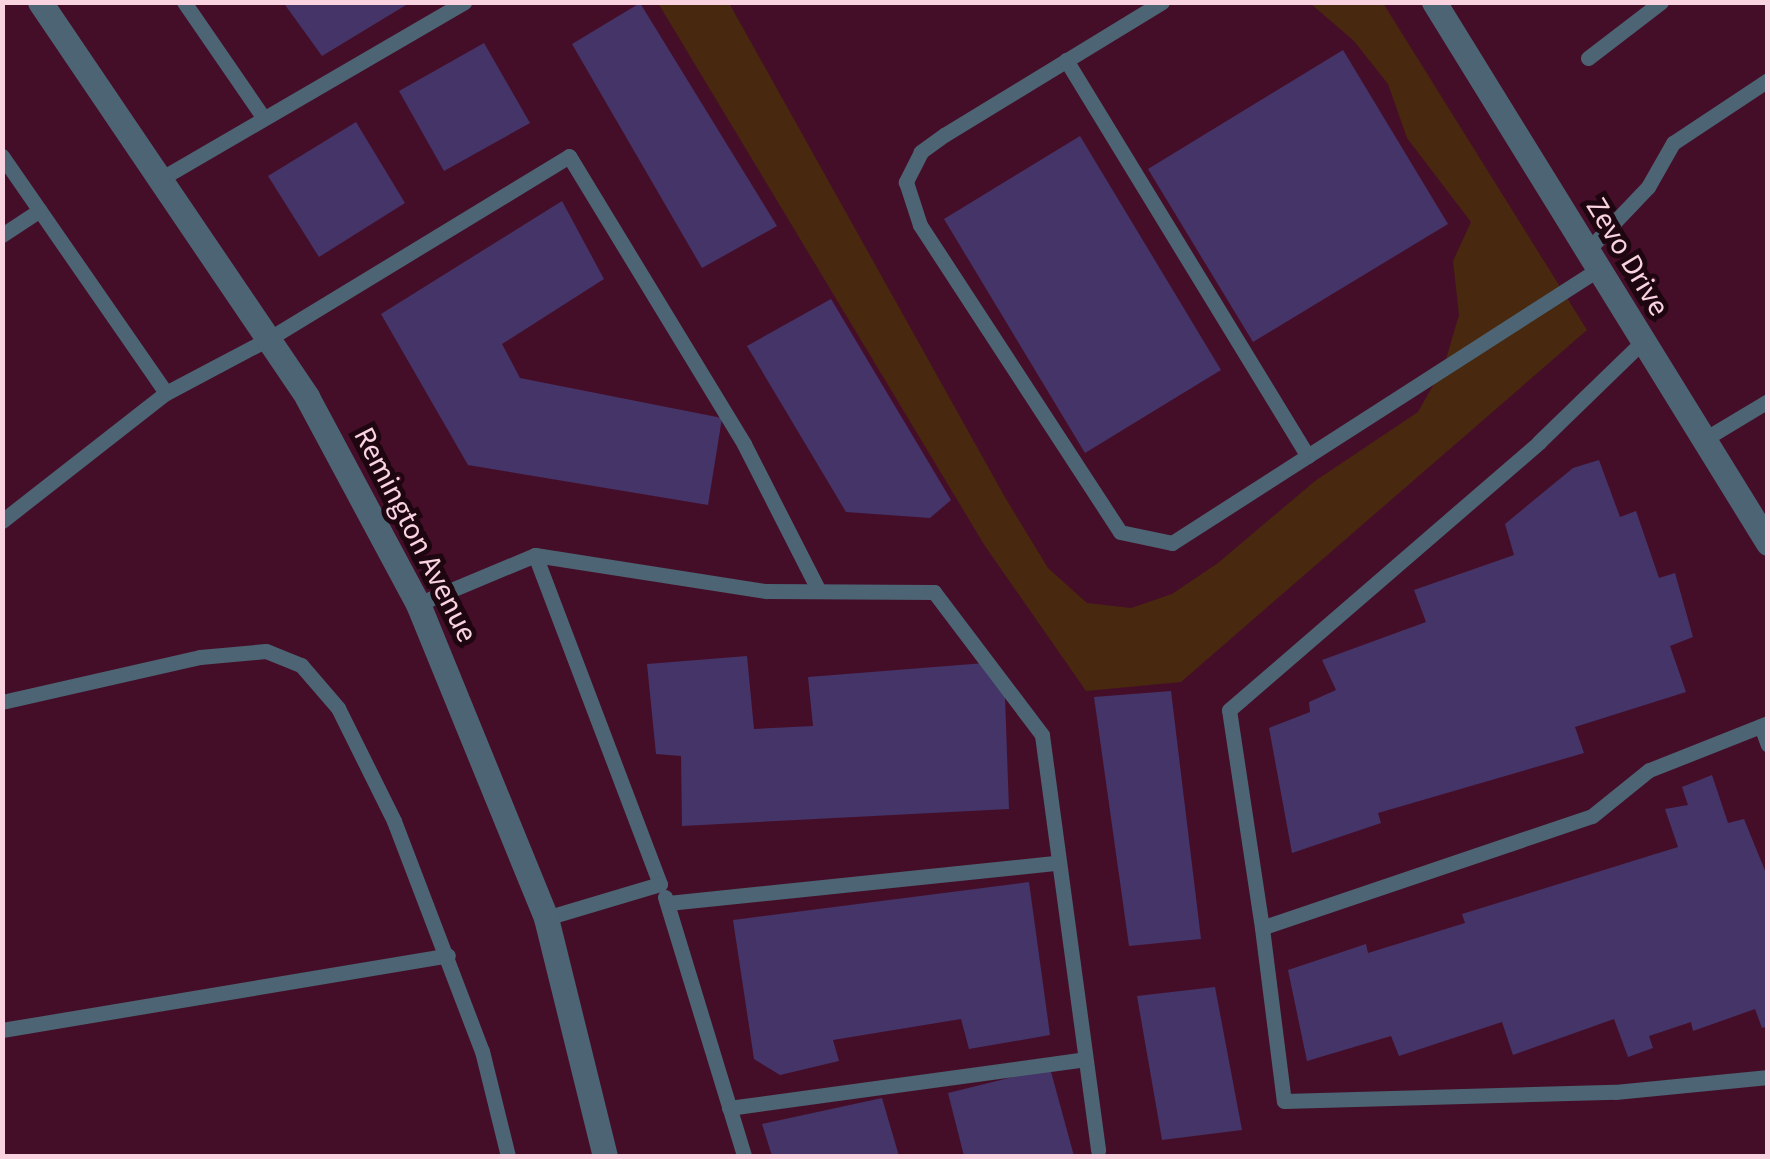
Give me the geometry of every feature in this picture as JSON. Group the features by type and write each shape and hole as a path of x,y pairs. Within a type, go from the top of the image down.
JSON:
{"street":[{"name":"Remington Avenue","path":"40,2 270,338 418,604 546,918 605,1156"},
{"name":"Zevo Drive","path":"1434,2 1768,543"}],"lane":[{"path":"184,2 264,117"},
{"path":"162,178 465,2"},
{"path":"1162,2 921,152 906,182 920,225 1120,532 1172,544 1308,456 1591,261 1648,187 1672,143 1768,80"},
{"path":"1588,58 1661,2"},
{"path":"1066,60 1308,456"},
{"path":"2,156 166,393"},
{"path":"2,521 166,393 270,338 569,156 744,444 820,590"},
{"path":"2,235 40,210"},
{"path":"1641,343 1538,442 1229,710 1284,1101 1615,1092 1768,1077"},
{"path":"1703,440 1768,401"},
{"path":"536,555 668,903 744,1156"},
{"path":"418,604 536,555 766,591 934,592 1042,735 1098,1150"},
{"path":"2,702 200,656 266,651 301,664 338,708 448,955 482,1051 508,1156"},
{"path":"1262,928 1592,816 1649,770 1764,725 1768,746"},
{"path":"668,903 1057,863"},
{"path":"546,918 660,884"},
{"path":"2,1030 448,955"},
{"path":"729,1108 1086,1060"}],"shaded area":[{"path":"658,3 729,3 1006,499 1048,568 1087,603 1131,608 1172,594 1218,563 1315,481 1418,412 1444,366 1459,315 1453,261 1471,222 1407,138 1388,84 1354,41 1310,3 1383,3 1587,330 1181,682 1086,691 985,546"}],"building":[{"path":"283,2 411,2 322,56"},
{"path":"640,3 777,226 702,268 572,44"},
{"path":"484,43 530,123 444,171 399,91"},
{"path":"1343,50 1448,224 1253,342 1148,169"},
{"path":"356,122 405,203 319,257 268,176"},
{"path":"1080,136 1221,370 1085,453 944,219"},
{"path":"562,201 604,279 502,344 520,378 722,418 708,505 468,465 381,314"},
{"path":"831,299 951,500 930,518 846,512 747,346"},
{"path":"1599,460 1620,517 1636,511 1659,578 1675,573 1693,637 1670,646 1686,692 1575,727 1584,753 1378,813 1381,823 1292,853 1269,728 1310,712 1309,702 1336,690 1322,660 1426,622 1414,590 1514,555 1505,524 1573,468"},
{"path":"747,656 754,729 813,726 808,677 985,663 1005,697 1009,809 682,826 681,756 656,754 647,664"},
{"path":"1171,691 1201,939 1129,946 1094,697"},
{"path":"1712,775 1728,823 1744,819 1768,878 1768,1026 1762,1028 1755,1009 1693,1031 1691,1022 1649,1036 1653,1048 1628,1057 1614,1019 1513,1055 1502,1022 1399,1056 1391,1036 1307,1061 1288,970 1366,944 1368,953 1465,923 1462,914 1678,847 1665,809 1688,805 1682,787"},
{"path":"1029,882 1050,1035 969,1049 961,1019 833,1040 839,1061 780,1075 754,1059 733,920"},
{"path":"1215,987 1242,1130 1162,1140 1137,996"},
{"path":"1050,1068 1074,1156 964,1156 948,1093"},
{"path":"882,1098 899,1156 772,1156 762,1124"}]}
